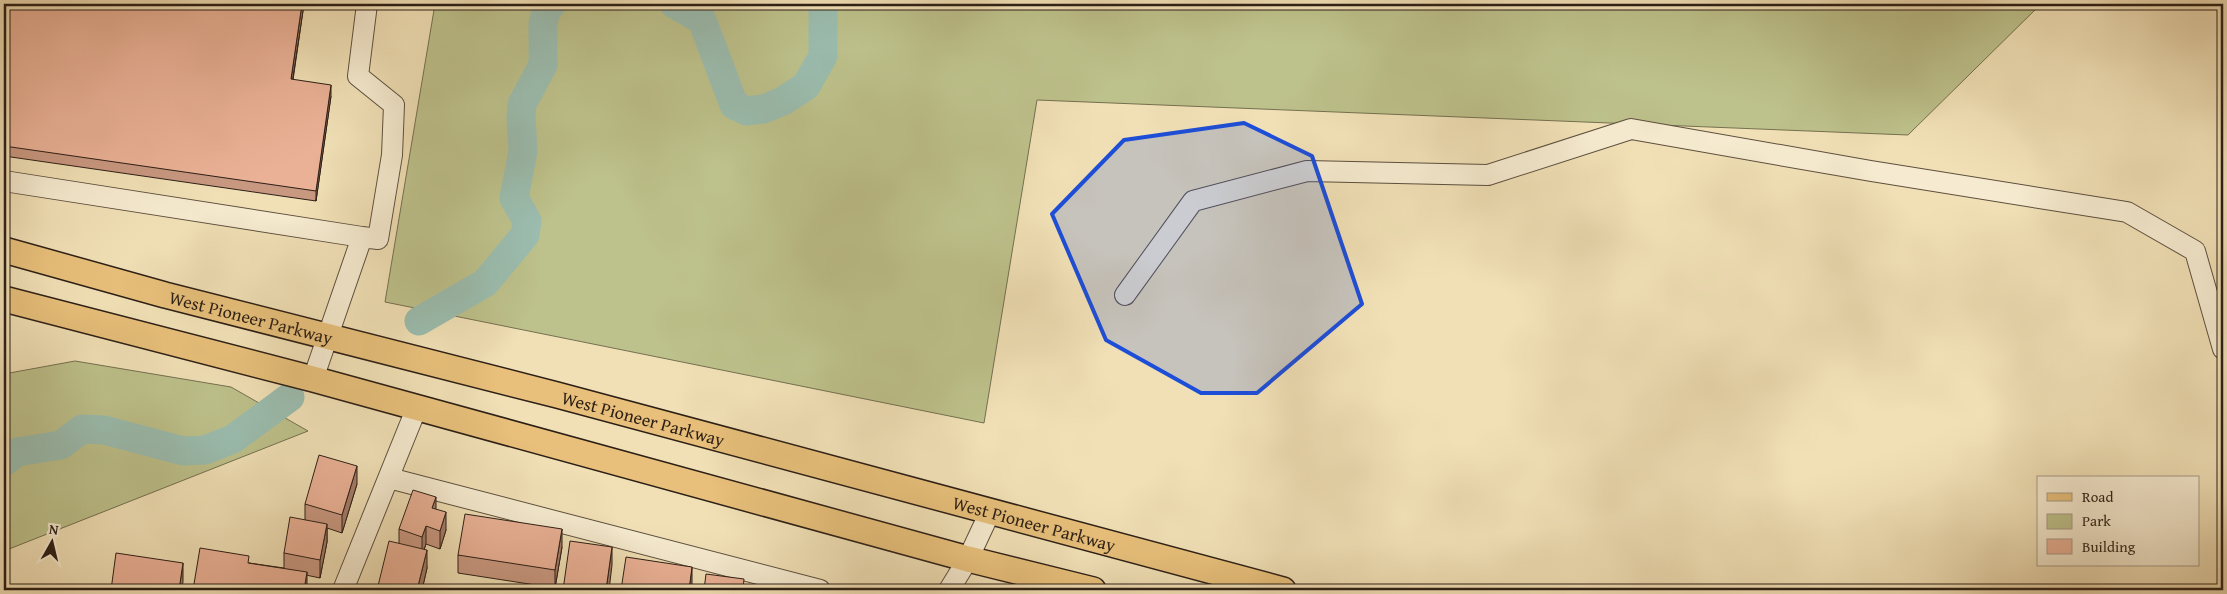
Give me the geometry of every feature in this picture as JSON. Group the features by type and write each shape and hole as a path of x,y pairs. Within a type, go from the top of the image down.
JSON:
{"main road":[{"name":"West Pioneer Parkway","path":"4,250 165,295 567,397 1283,590"},
{"path":"4,299 313,379 968,559 1093,590"}],"lane":[{"path":"4,181 378,238 392,155 394,105 358,76 367,4"},
{"path":"1125,295 1192,201 1307,171 1488,175 1631,129 1871,172 2127,212 2195,251 2223,349"},
{"path":"313,379 362,237"},
{"path":"343,590 417,407"},
{"path":"388,478 820,590"},
{"path":"949,590 968,559 990,512"}],"highlighted area":[{"path":"1244,123 1312,156 1362,304 1257,393 1201,393 1106,340 1052,214 1124,140"}],"green space":[{"path":"435,4 2041,4 1908,135 1037,100 984,423 385,302"},
{"path":"75,361 231,387 308,431 4,551 4,374"}],"building":[{"path":"4,4 302,4 291,79 331,85 316,191 4,146"},
{"path":"319,455 357,466 342,515 305,504"},
{"path":"413,490 436,497 432,508 446,512 440,531 426,526 422,537 399,529"},
{"path":"465,514 562,529 555,570 458,555"},
{"path":"290,517 327,524 320,560 284,553"},
{"path":"389,541 427,550 417,590 377,590"},
{"path":"570,541 612,547 606,590 563,590"},
{"path":"200,548 249,556 248,563 307,572 304,590 193,590"},
{"path":"116,553 183,563 179,590 111,590"},
{"path":"626,557 692,567 689,590 621,590"},
{"path":"706,574 744,579 743,590 704,590"},
{"path":"758,588 792,590 758,590"}],"waterway":[{"path":"419,321 485,283 525,235 527,221 514,198 523,151 522,104 543,65 543,24 546,10 552,4"},
{"path":"674,4 702,20 734,105 747,111 764,109 783,101 806,86 823,56 823,4"},
{"path":"4,462 17,452 61,445 82,429 104,430 183,451 205,450 233,439 290,397"}]}
